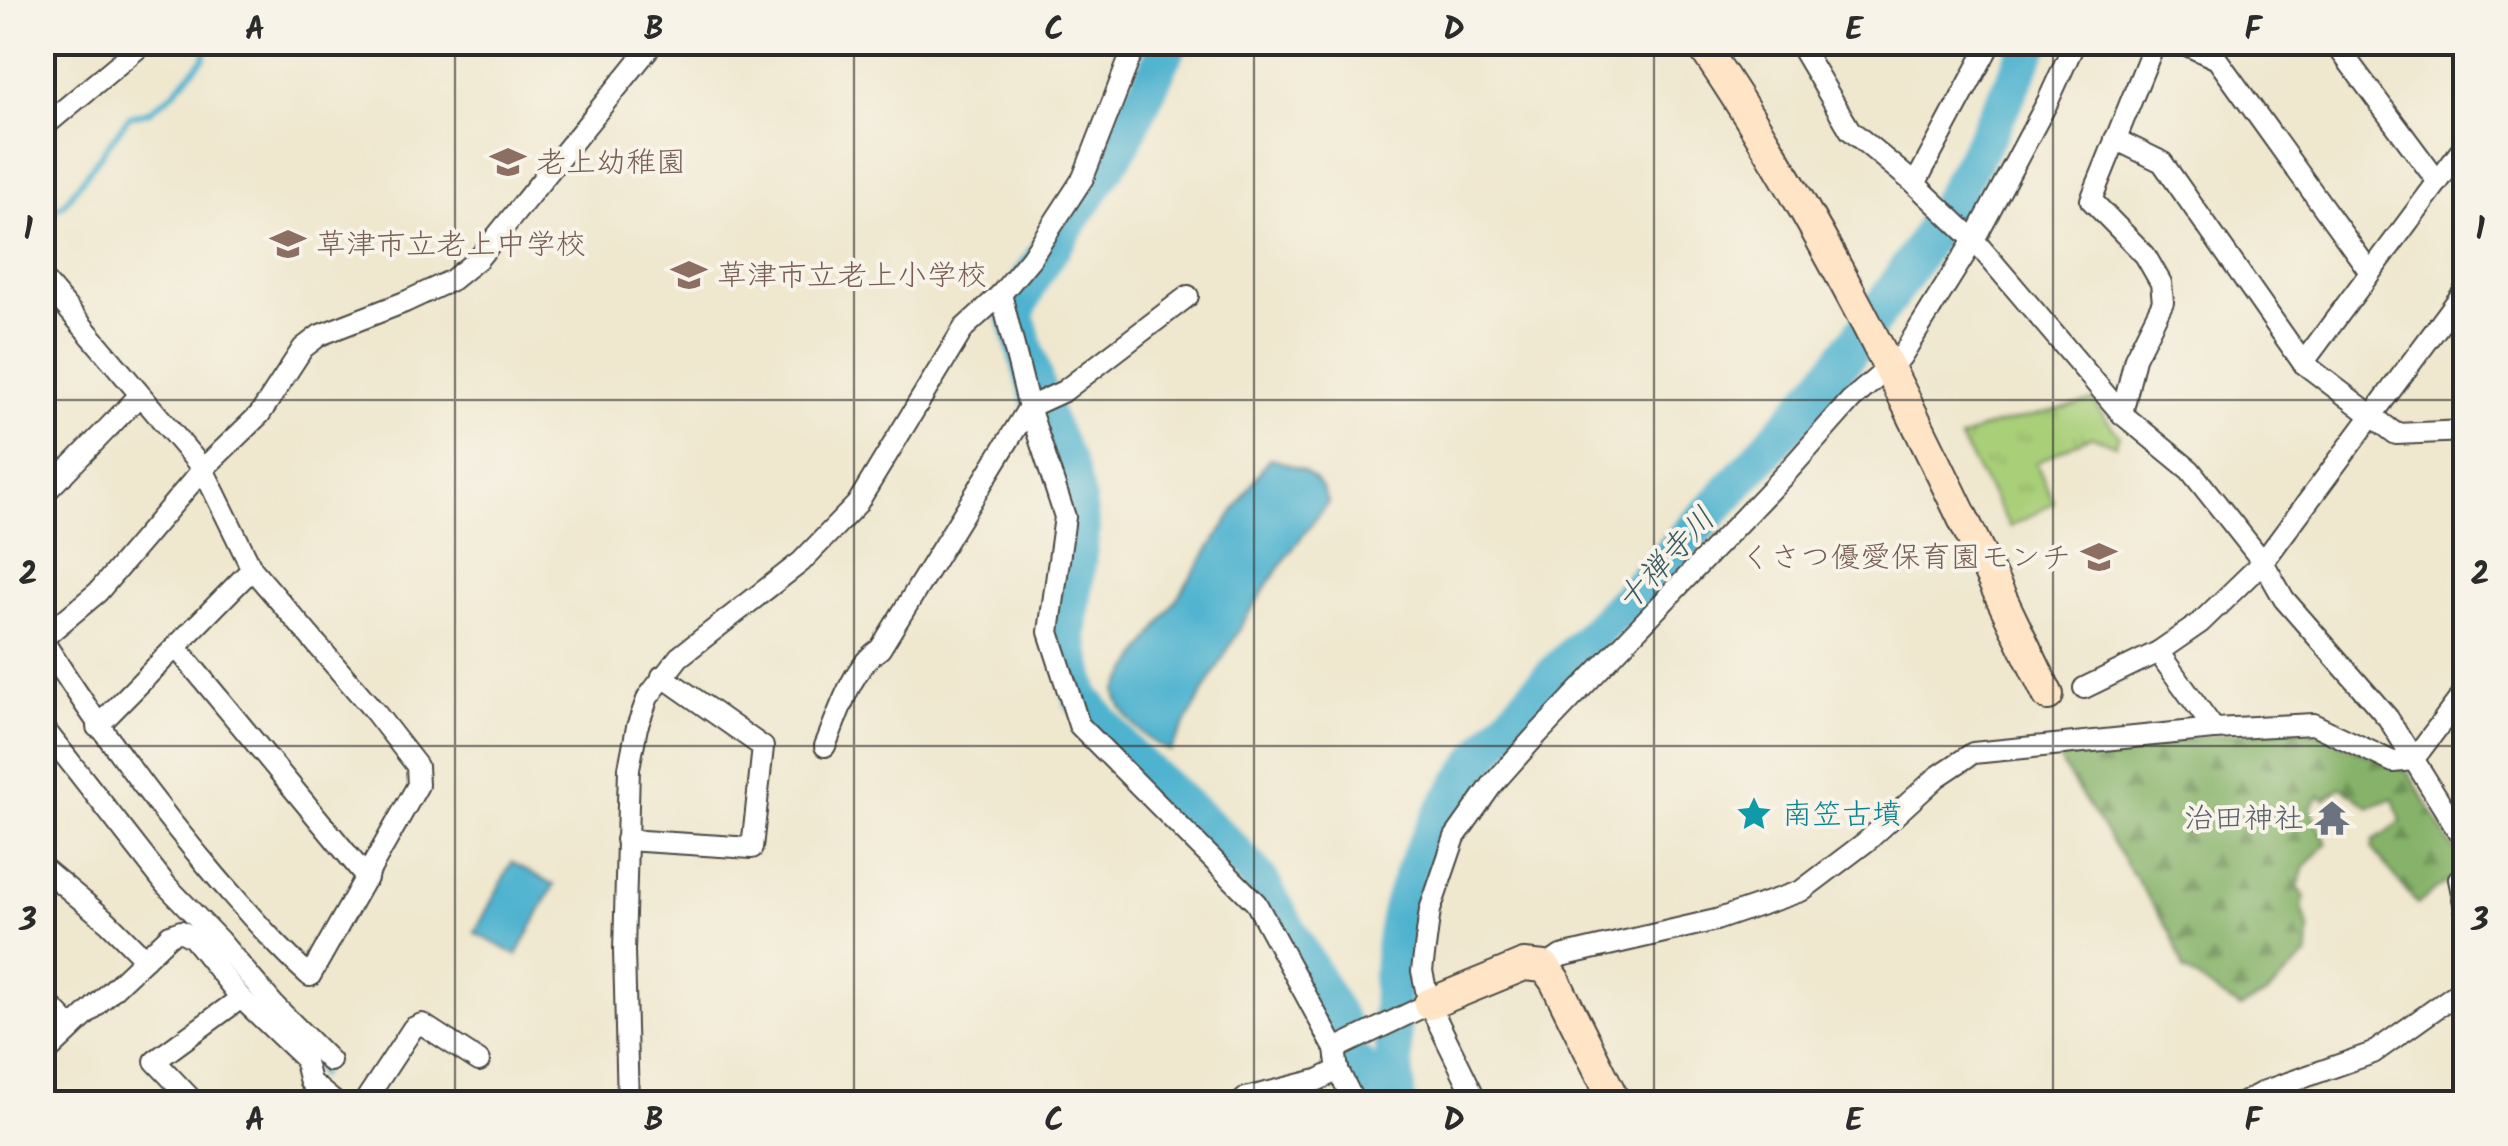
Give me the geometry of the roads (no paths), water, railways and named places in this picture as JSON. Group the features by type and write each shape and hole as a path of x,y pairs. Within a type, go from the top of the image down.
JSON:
{"street":[{"path":"42,128 144,42"},
{"path":"42,278 203,470 252,568 417,766 418,785 310,976 280,950 184,838 98,727 42,639 98,592 203,470 260,414 303,348 320,334 452,280 478,259 654,42"},
{"path":"628,1104 624,950 629,768 637,726 648,697 662,676 695,643 801,562 857,504 964,328 1001,294 1031,258 1084,178 1136,42"},
{"path":"1700,42 1753,120 1844,277 2048,695"},
{"path":"1798,42 1850,130 1974,240 2122,414 2190,470 2264,562 2284,599 2388,718 2466,844"},
{"path":"1478,1104 1417,1010 1430,910 1455,838 1492,785 1788,472 1850,400 1900,357 1974,240 2075,42"},
{"path":"2122,414 2136,358 2164,302 2161,283 2145,255 2091,200 2155,42"},
{"path":"2180,42 2216,58 2370,272"},
{"path":"2334,42 2438,182"},
{"path":"1922,191 1986,44"},
{"path":"2115,139 2162,162 2302,363 2396,434 2466,432"},
{"path":"2302,363 2466,144"},
{"path":"2084,688 2158,652 2200,622 2264,562 2466,290"},
{"path":"1001,294 1038,403 1065,517 1050,632 1079,725 1256,903 1355,1104"},
{"path":"824,746 871,654 880,649 1038,403 1064,391 1188,296"},
{"path":"42,496 139,396"},
{"path":"42,453 62,476"},
{"path":"98,727 252,568"},
{"path":"178,648 367,878"},
{"path":"2158,652 2214,729"},
{"path":"626,840 752,848 763,747 662,676"},
{"path":"1239,1104 1246,1098 1318,1080 1364,1035 1524,964 1545,967 1561,956 1716,920 1801,891 1867,841 1937,777 1973,753 2214,729 2313,724 2393,762 2413,760 2466,690"},
{"path":"42,726 166,885 274,1006 330,1061"},
{"path":"42,867 145,959"},
{"path":"2466,874 2459,879 2466,913"},
{"path":"42,1057 170,935 182,931 193,938 241,998 304,1058 310,1082 337,1104"},
{"path":"1545,967 1616,1104"},
{"path":"2240,1104 2374,1053 2466,987"},
{"path":"42,997 72,1028"},
{"path":"196,1104 156,1060 241,998"},
{"path":"364,1104 414,1028 422,1024 479,1061"}],"water":[{"path":"1269,458 1313,478 1328,503 1245,619 1170,751 1136,727 1116,691"},
{"path":"512,862 554,885 517,955 475,933"}],"waterway":[{"path":"42,217 64,204 129,117 148,112 170,96 204,58 209,42"},
{"name":"十禅寺川","path":"1170,42 1122,143 1031,278 1015,314 1045,417 1076,494 1081,530 1068,636 1081,697 1130,757 1227,844 1260,881 1342,1026"},
{"name":"十禅寺川","path":"1397,1104 1391,994 1395,940 1408,887 1449,803 1506,727 1707,516 1851,349 1950,201 2032,42"},
{"path":"42,759 51,754"},
{"path":"315,1062 320,1075"},
{"name":"十禅寺川","path":"1356,1063 1383,1104"}],"place":[{"name":"老上幼稚園","path":"508,162"},
{"name":"草津市立老上中学校","path":"288,244"},
{"name":"草津市立老上小学校","path":"689,275"},
{"name":"くさつ優愛保育園モンチ","path":"2099,557"},
{"name":"南笠古墳","path":"1754,814"},
{"name":"治田神社","path":"2332,818"}]}
